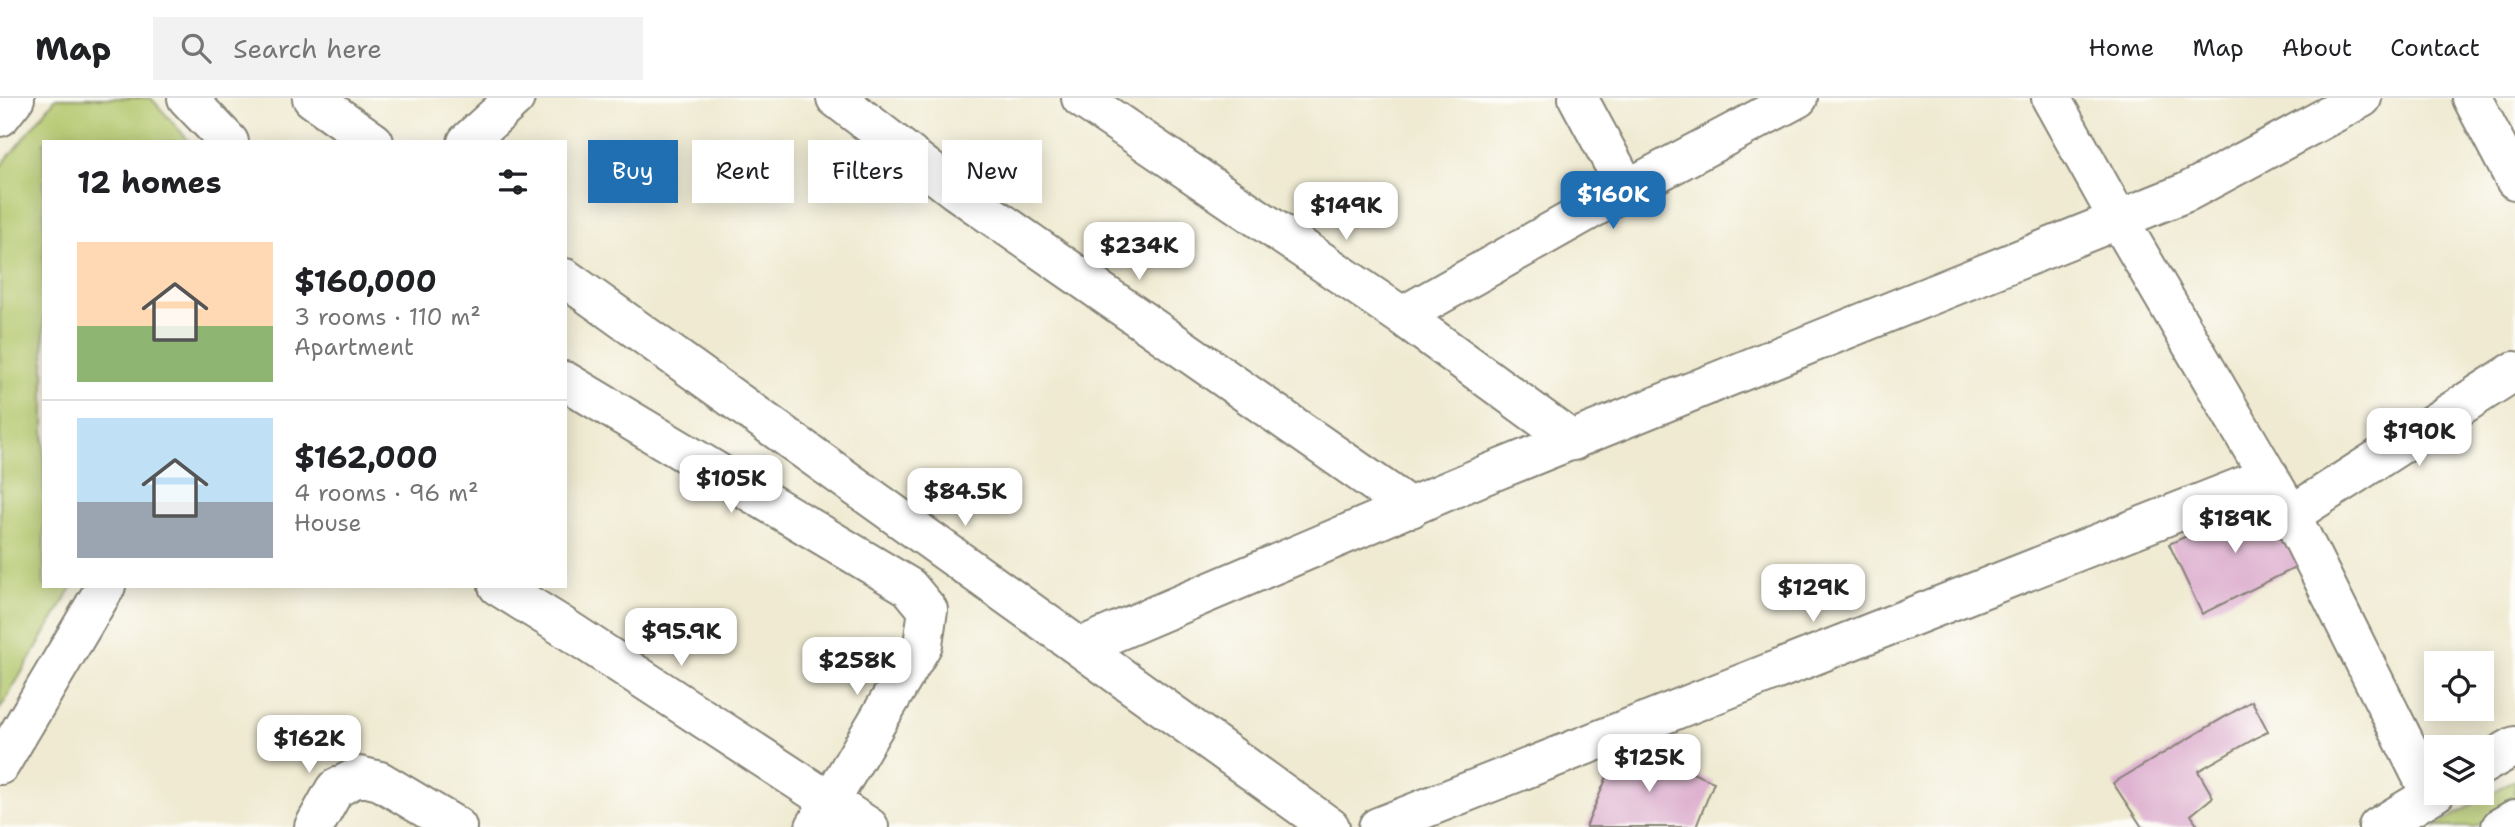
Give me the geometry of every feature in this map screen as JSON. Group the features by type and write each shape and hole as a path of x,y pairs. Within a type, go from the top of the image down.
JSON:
{"main road":[{"path":"0,117 15,98"},
{"path":"187,98 227,140"},
{"path":"312,98 371,140"},
{"path":"469,140 515,98"},
{"path":"836,98 955,190 1411,508"},
{"path":"1081,98 1402,316 1573,441"},
{"path":"1578,98 1627,189"},
{"path":"1402,316 1627,189 1798,98"},
{"path":"2051,98 2291,515 2424,774"},
{"path":"1080,647 1913,301 2187,192 2362,98"},
{"path":"2472,98 2515,180"},
{"path":"567,279 1080,647 1312,822"},
{"path":"2291,515 2515,370"},
{"path":"567,382 909,587 929,610 923,644 823,814"},
{"path":"1378,827 2269,476"},
{"path":"0,765 105,588"},
{"path":"501,588 559,624 823,814 869,827"},
{"path":"2494,758 2515,746"},
{"path":"314,827 335,789 359,776 380,781 457,827"},
{"path":"2378,827 2424,799"},
{"path":"2501,827 2515,819"}],"green space":[{"path":"56,98 151,98 188,140 42,140 42,588 72,588 0,709 0,167"},
{"path":"2515,779 2515,803 2474,827 2435,827 2472,805 2494,805 2494,792"}],"building":[{"path":"2270,498 2301,565 2202,614 2169,544"},
{"path":"2252,701 2268,731 2198,771 2213,797 2191,815 2199,827 2142,827 2113,783"},
{"path":"1621,743 1714,782 1696,827 1586,827"}]}
